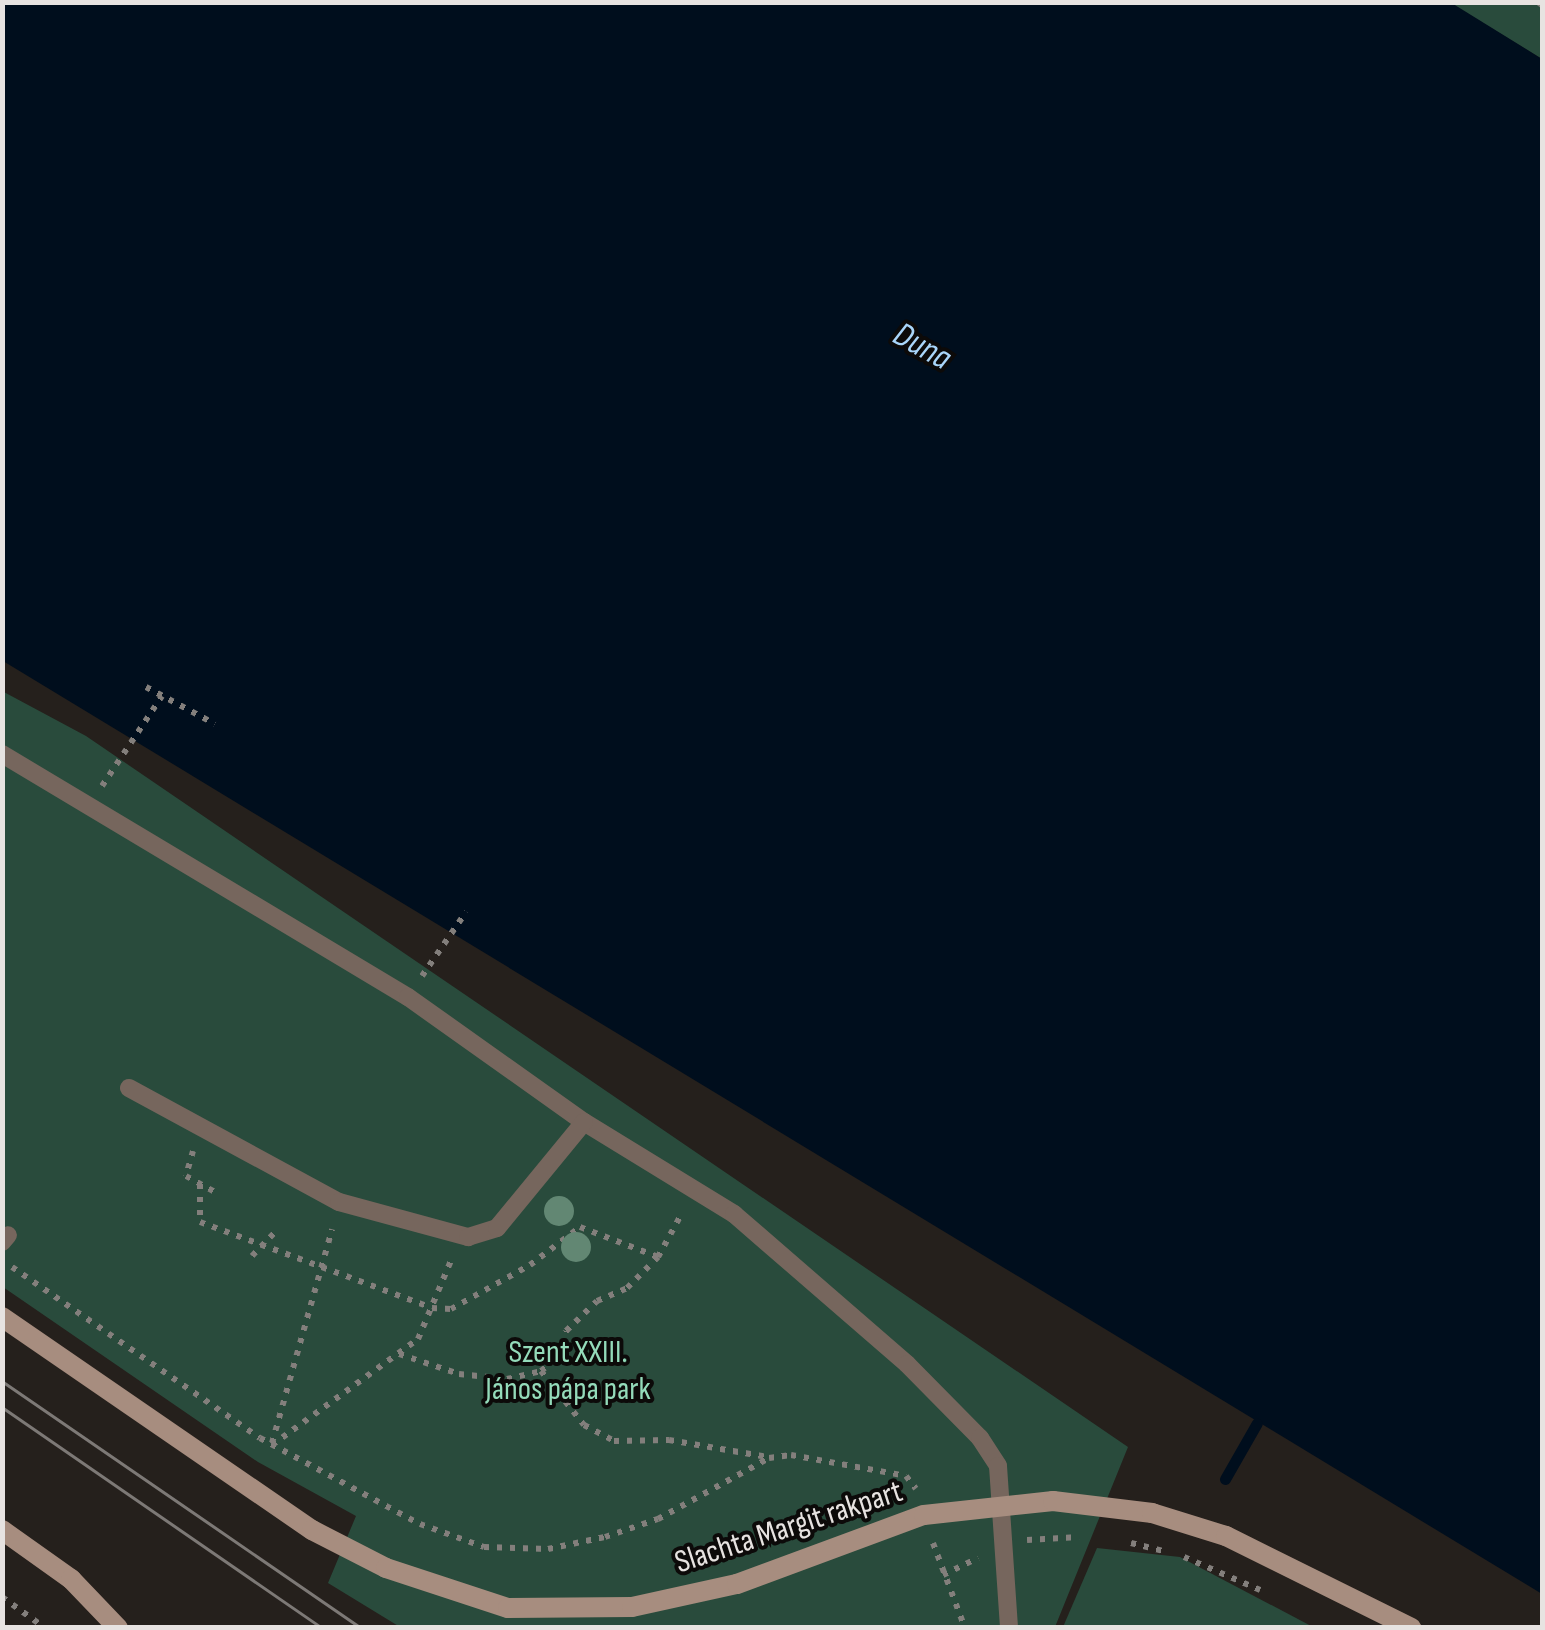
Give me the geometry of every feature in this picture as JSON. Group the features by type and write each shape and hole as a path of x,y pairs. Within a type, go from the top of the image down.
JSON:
{"main road":[{"name":"Slachta Margit rakpart","path":"2,1317 312,1530 386,1568 508,1608 632,1606 737,1584 924,1515 1004,1502 1152,1513 1226,1536 1411,1628"},
{"path":"2,1530 71,1579 118,1628"}],"lane":[{"path":"2,754 408,997 584,1122 734,1214 907,1364 980,1438 998,1466 1008,1543 1008,1628"},
{"path":"129,1088 339,1202 461,1236 497,1228 584,1122"}],"path":[{"path":"146,687 215,724"},
{"path":"88,808 162,696"},
{"path":"408,997 466,912"},
{"path":"200,1126 186,1176 220,1194"},
{"path":"200,1184 200,1222"},
{"path":"252,1256 276,1232"},
{"path":"272,1445 418,1339 461,1236"},
{"path":"400,1354 459,1374 507,1378 541,1371 558,1357 566,1331 597,1301 627,1288 658,1258"},
{"path":"2,1260 272,1445 420,1524 513,1551 605,1537 658,1519 769,1458"},
{"path":"272,1445 323,1263"},
{"path":"541,1371 584,1425 614,1440 670,1440 906,1476 924,1515"},
{"path":"1008,1543 1060,1536 1095,1539"},
{"path":"1113,1541 1183,1556 1272,1594"},
{"path":"943,1575 965,1628"},
{"path":"2,1597 45,1628"}],"green space":[{"path":"1450,3 1542,3 1542,59"},
{"name":"Szent XXIII. János pápa park","path":"2,691 86,736 1128,1447 1055,1627 400,1627 328,1583 356,1516 258,1462 3,1287"},
{"path":"1097,1548 1180,1557 1313,1627 1063,1627"}],"water":[{"name":"Duna","path":"1450,2 1542,59 1542,1594 3,661 3,3"}],"waterway":[{"path":"1225,1479 1257,1423"}],"tram line":[{"path":"2,1381 361,1628"},
{"path":"2,1407 322,1628"}]}
